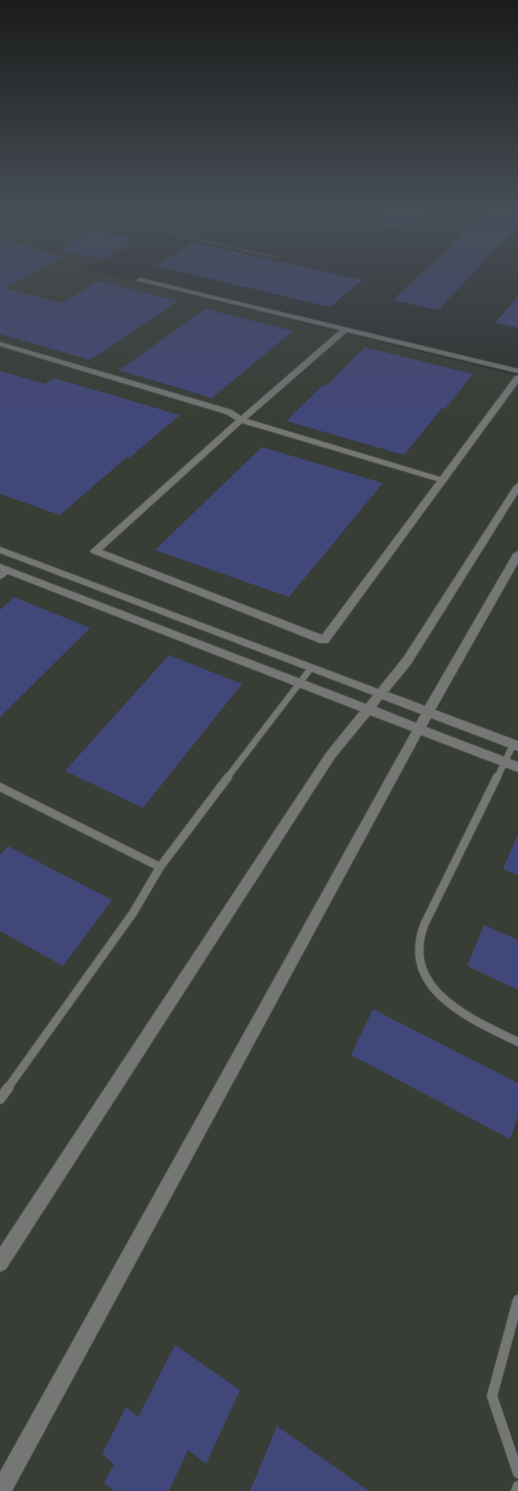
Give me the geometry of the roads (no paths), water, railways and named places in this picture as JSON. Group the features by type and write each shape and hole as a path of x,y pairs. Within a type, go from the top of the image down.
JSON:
{"street":[{"path":"140,280 518,371"},
{"path":"346,329 241,420 95,551 324,640 518,378"},
{"path":"0,344 229,412 241,420 442,480"},
{"path":"0,1263 330,756 407,660 518,486"},
{"path":"0,550 516,745"},
{"path":"0,1491 418,728 518,554"},
{"path":"3,571 300,682 518,767"}],"lane":[{"path":"0,1099 133,913 160,867 312,668"},
{"path":"516,745 505,762 425,923 419,940 420,958 426,977 438,995 455,1010 518,1042"},
{"path":"0,787 160,867"},
{"path":"518,1300 492,1396 518,1473"},
{"path":"516,1491 518,1486"}]}
